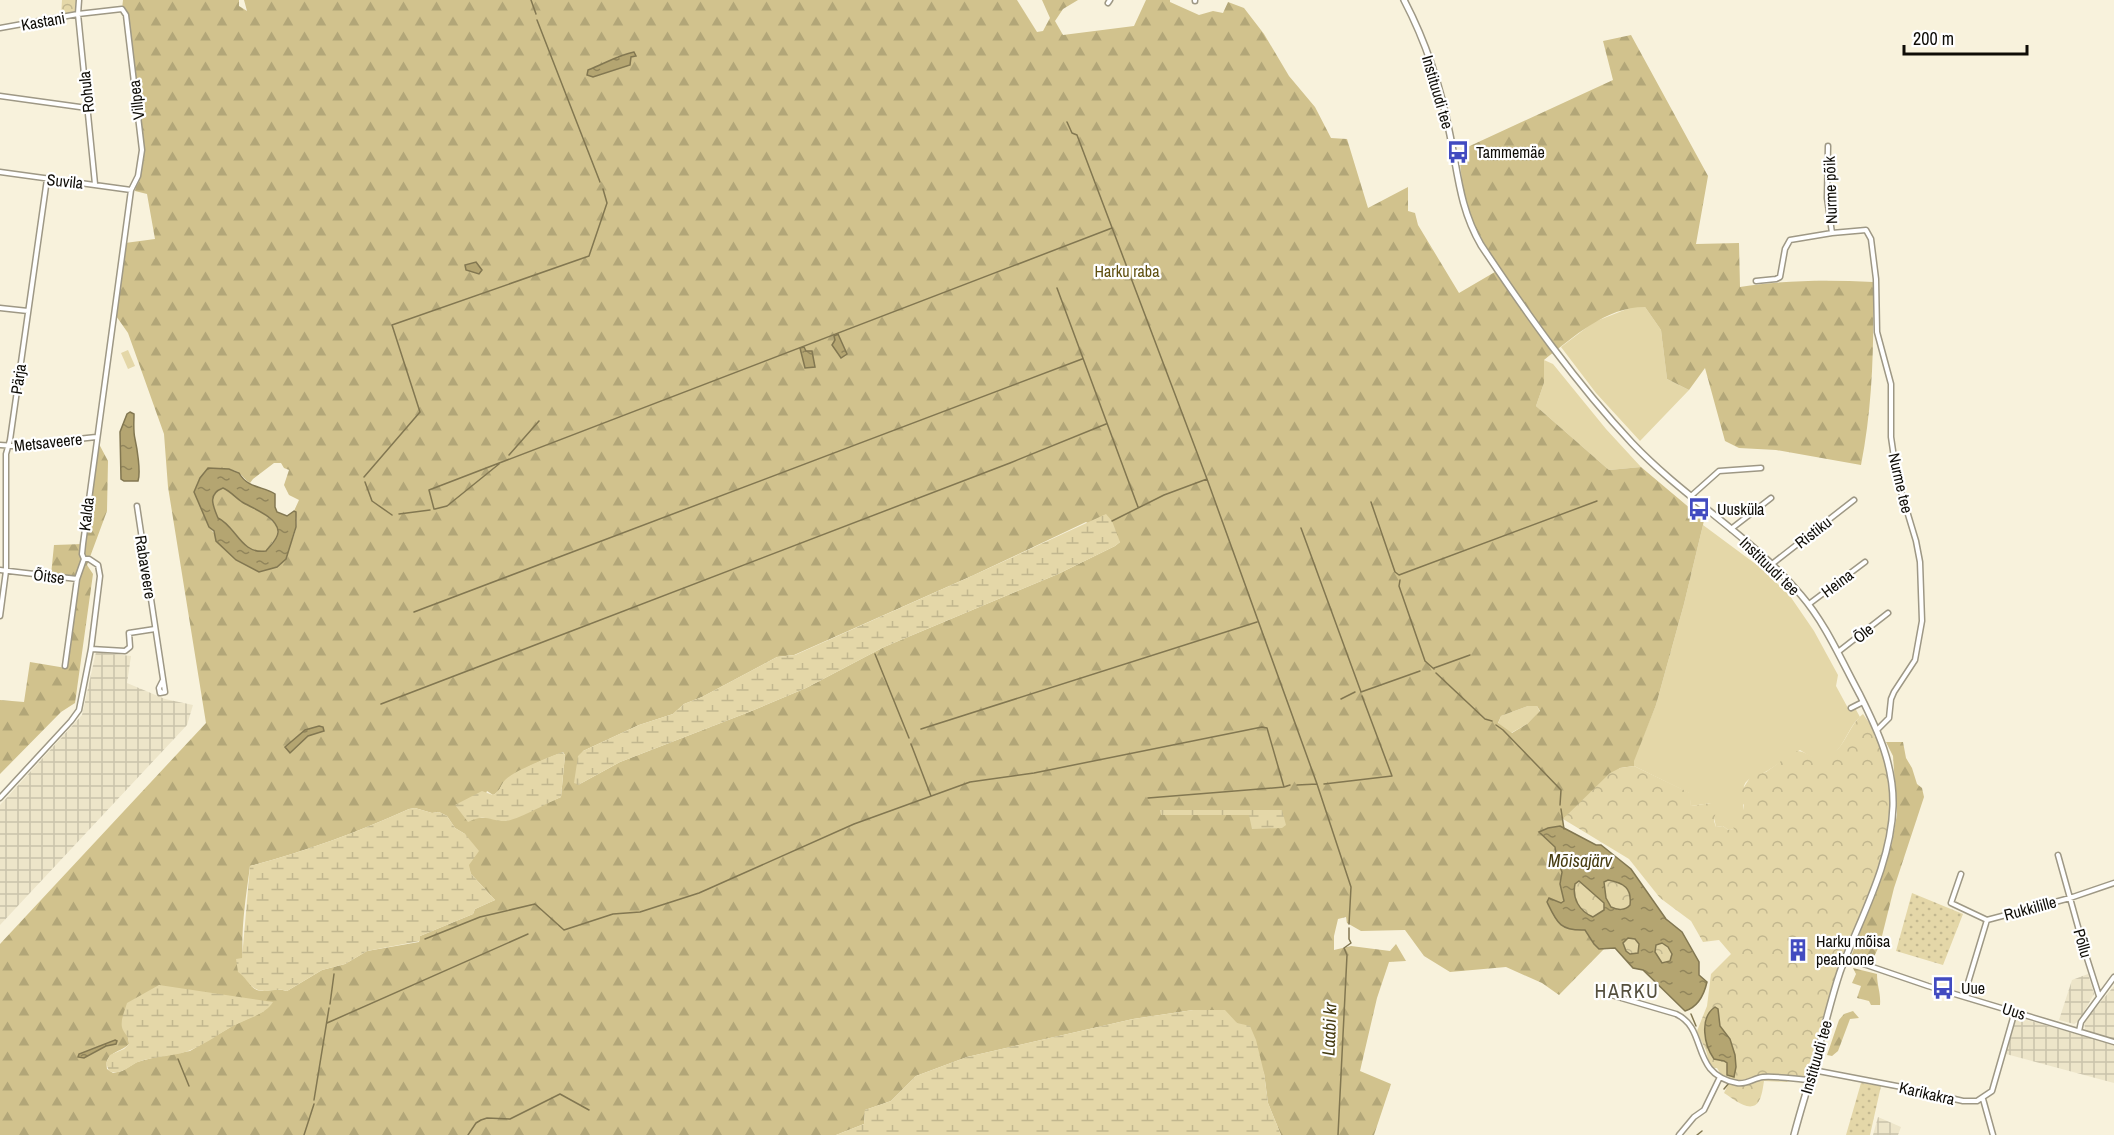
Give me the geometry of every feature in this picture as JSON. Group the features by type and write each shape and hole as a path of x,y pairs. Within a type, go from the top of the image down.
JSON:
{"street":[{"name":"Rohula","path":"79,0 78,14 95,184"},
{"name":"Instituudi tee","path":"1404,0 1435,73 1450,134 1462,202 1467,219 1476,236 1556,352 1633,444 1690,496 1772,564 1809,604 1838,653 1877,730 1891,778 1893,806 1891,828 1880,870 1836,984 1794,1135"},
{"name":"Kastani","path":"0,28 78,14 122,9"},
{"name":"Villpea","path":"122,9 126,15 142,150 138,176 130,189"},
{"path":"0,96 87,108"},
{"name":"Nurme põik","path":"1828,146 1827,198 1832,233"},
{"name":"Suvila","path":"0,172 130,189"},
{"name":"Pärja","path":"0,616 6,571 6,454 46,179"},
{"name":"Kalda","path":"84,559 82,544 130,189"},
{"name":"Nurme põik","path":"1756,281 1780,277 1785,249 1790,240 1862,230"},
{"name":"Nurme tee","path":"1862,230 1866,230 1871,239 1877,288 1877,332 1891,384 1891,437 1897,478 1920,562 1922,621 1915,660 1894,692 1889,718 1877,730"},
{"path":"0,308 28,311"},
{"name":"Metsaveere","path":"0,445 8,447 96,437"},
{"path":"1690,496 1719,471 1761,468"},
{"path":"1731,529 1771,498"},
{"name":"Ristiku","path":"1772,564 1854,500"},
{"name":"Rabaveere","path":"137,506 163,680"},
{"path":"0,798 79,710 91,649 100,576 98,565 84,559"},
{"name":"Õitse","path":"0,570 76,579 84,559"},
{"name":"Heina","path":"1809,604 1864,562"},
{"path":"65,666 76,579"},
{"name":"Õle","path":"1838,653 1888,613"},
{"path":"91,649 125,651 130,647 129,633 156,629"},
{"path":"1851,708 1863,702"},
{"name":"Põllu","path":"2058,855 2099,996"},
{"path":"1961,874 1951,903 1987,920"},
{"name":"Rukkilille","path":"1964,996 1987,920 2070,898 2114,883"},
{"name":"Uus","path":"1846,958 2114,1041"},
{"path":"2079,1031 2081,1022 2114,977"},
{"path":"1611,995 1676,1014 1684,1019 1692,1028 1707,1067 1720,1077 1740,1084 1766,1077 1810,1080"},
{"path":"1993,1135 1983,1099 1992,1091 2015,1011"},
{"name":"Karikakra","path":"1813,1070 1971,1103 1983,1099"},
{"path":"1679,1135 1694,1117 1704,1110 1720,1077"}],"shaded area":[{"path":"96,652 131,656 127,683 165,699 193,705 187,725 0,925 0,805 82,715"},
{"path":"2088,974 2094,994 2079,1021 2074,1024 2059,1020 2072,980"},
{"path":"2114,986 2114,1083 2006,1054 2016,1017 2080,1035 2085,1029 2084,1022"},
{"path":"1878,1117 1901,1127 1898,1135 1873,1135"}],"green space":[{"path":"62,0 79,0 77,14 61,17"},
{"name":"Harku raba","path":"123,0 239,0 239,6 247,11 244,0 1017,0 1037,32 1043,31 1050,18 1042,0 1078,0 1063,9 1055,21 1063,35 1134,26 1146,0 1170,0 1199,15 1213,11 1223,13 1228,2 1244,8 1264,34 1289,76 1315,107 1331,138 1347,139 1368,208 1408,187 1408,211 1415,213 1418,225 1459,293 1500,269 1479,234 1469,211 1463,189 1459,151 1613,80 1603,41 1631,35 1708,176 1696,244 1739,243 1740,287 1806,281 1873,282 1872,374 1861,465 1776,450 1739,448 1725,441 1705,368 1689,390 1667,379 1661,330 1645,307 1630,308 1603,318 1544,360 1544,383 1536,406 1609,470 1641,467 1704,520 1703,525 1656,705 1634,766 1620,768 1563,819 1563,828 1560,826 1555,847 1562,872 1560,884 1564,901 1561,903 1572,930 1585,930 1594,944 1604,949 1559,995 1542,983 1506,967 1450,972 1424,956 1405,930 1361,931 1347,923 1346,917 1338,919 1334,950 1351,946 1390,951 1396,944 1406,961 1389,962 1377,998 1360,1071 1391,1084 1374,1135 1281,1135 1268,1103 1264,1073 1237,1023 1193,1010 1133,1019 967,1057 916,1076 891,1101 865,1110 864,1124 836,1135 0,1135 0,944 206,723 168,487 164,434 128,333 114,313 125,243 155,239 147,194 135,191 142,150 126,15 122,9","holes":["618,56 631,57 630,61 588,70 615,60","274,463 281,463 289,470 284,485 289,495 299,500 294,511 297,524 295,531 280,565 259,572 236,560 209,527 194,492 200,478 210,468 238,472 250,483","1086,522 1120,542 1058,574 884,647 806,688 620,762 578,785 583,751 639,725 673,714 684,704 702,697 777,657 794,655 974,575","1528,706 1537,706 1540,711 1527,724 1512,733 1498,723 1501,716","563,752 565,755 561,797 505,821 476,818 487,791 493,795 510,777","409,809 439,812 447,816 455,828 465,834 473,858 468,865 471,874 495,900 475,909 473,914 420,936 419,942 367,951 345,964 322,970 287,991 255,989 248,980 244,967 243,950 244,912 250,866 311,848","264,1011 234,1025 190,1051 137,1062 122,1071 113,1073 107,1069 108,1059 129,1044 128,1035 125,1032"]},
{"path":"1632,307 1645,307 1661,330 1667,379 1689,390 1640,441 1596,393 1561,347 1594,322"},
{"path":"128,350 135,366 128,369 121,353"},
{"path":"1544,360 1553,364 1606,429 1641,467 1609,470 1536,406 1544,383"},
{"path":"99,444 108,461 107,511 87,565 93,574 75,703 61,712 0,774 0,700 24,702 30,662 66,668 78,578 51,575 54,545 83,544"},
{"path":"223,488 260,510 276,525 277,536 266,551 251,549 218,518 213,505 213,497"},
{"path":"1106,514 1112,521 1120,542 1115,546 1058,574 884,647 806,688 620,762 578,785 574,783 578,756 583,751 639,725 673,714 684,704 702,697 777,657 795,655"},
{"path":"1703,525 1761,568 1790,596 1814,631 1838,675 1836,686 1849,710 1855,708 1860,717 1838,750 1826,759 1811,757 1800,750 1748,780 1744,788 1743,810 1738,810 1729,816 1735,829 1728,830 1723,826 1716,827 1711,803 1691,806 1689,793 1634,766 1633,761 1656,705"},
{"path":"1528,706 1537,706 1540,712 1527,724 1511,733 1498,724 1501,716"},
{"path":"1863,714 1875,731 1874,736 1878,739 1888,779 1888,823 1878,867 1845,951 1838,958 1842,959 1822,1020 1808,1075 1791,1077 1787,1082 1764,1081 1759,1101 1756,1105 1747,1106 1724,1093 1728,1085 1717,1068 1712,1068 1697,1031 1707,1006 1711,974 1731,954 1719,940 1703,942 1691,921 1660,898 1629,859 1563,819 1610,773 1620,768 1634,766 1690,793 1691,806 1711,803 1717,805 1714,821 1716,827 1734,829 1728,816 1729,811 1735,807 1743,810 1744,805 1737,789 1744,787 1751,776 1766,772 1795,751 1818,758 1829,756 1840,746"},
{"path":"1886,742 1903,742 1906,758 1917,784 1922,788 1924,797 1894,888 1880,944 1873,959 1866,962 1853,957 1852,954 1892,843 1897,814 1893,756"},
{"path":"562,752 565,755 561,797 524,815 505,821 483,818 468,822 455,805 482,791 493,795 498,792 505,780 516,772"},
{"path":"415,808 432,813 439,812 447,816 455,828 465,834 479,851 469,865 471,874 495,900 475,909 473,914 420,936 420,941 367,951 345,964 322,970 287,991 267,991 251,986 238,972 236,959 242,958 250,866 331,841"},
{"path":"1160,810 1282,810 1286,825 1282,828 1252,829 1249,815 1161,815"},
{"path":"1608,880 1626,887 1630,895 1628,908 1621,910 1611,907 1606,898 1603,882"},
{"path":"1579,881 1604,903 1604,910 1593,917 1580,908 1576,899 1574,889 1575,884"},
{"path":"1912,893 1963,914 1943,965 1896,951"},
{"path":"1628,938 1635,939 1639,944 1638,953 1630,954 1626,951 1623,943"},
{"path":"1662,943 1672,954 1670,961 1662,963 1655,952 1656,945"},
{"path":"1853,968 1877,974 1880,1005 1871,1005 1869,1001 1857,998 1861,986 1852,983 1856,974"},
{"path":"159,985 273,1002 260,1013 193,1049 138,1062 121,1071 109,1071 106,1063 110,1055 124,1049 129,1044 122,1023 127,1003"},
{"path":"1193,1010 1225,1010 1237,1023 1250,1026 1264,1073 1268,1103 1281,1135 836,1135 864,1124 865,1110 891,1101 916,1076 967,1057 1133,1019"},
{"path":"1853,1011 1859,1018 1850,1019 1838,1051 1832,1056 1827,1055 1839,1020 1844,1014"},
{"path":"1861,1083 1881,1086 1870,1135 1846,1135"}],"water":[{"path":"634,52 636,56 631,57 630,65 593,77 587,75 588,70"},
{"path":"476,262 482,270 479,274 466,270 465,265"},
{"path":"838,334 847,354 841,358 832,345 835,340 834,336"},
{"path":"804,347 806,351 812,351 815,367 805,368 800,348"},
{"path":"130,412 134,414 134,433 139,466 138,481 121,479 120,432"},
{"path":"208,468 229,469 239,473 251,485 275,494 277,512 287,516 296,512 296,527 286,559 277,567 259,572 236,560 216,541 214,531 209,527 194,492 200,478","holes":["226,489 242,502 269,517 277,526 277,536 266,551 250,549 230,527 218,518 213,505 213,497 218,491"]},
{"path":"323,727 324,731 308,736 290,753 285,747 305,730"},
{"name":"Mõisajärv","path":"1560,826 1596,845 1601,845 1631,869 1666,919 1682,932 1699,962 1699,975 1707,982 1702,996 1694,1007 1685,1011 1643,970 1633,968 1615,948 1599,949 1585,930 1570,929 1560,924 1547,902 1549,898 1561,903 1564,901 1560,884 1562,872 1555,847 1539,832","holes":["1579,881 1604,903 1604,910 1593,917 1580,908 1576,899 1575,884","1614,881 1626,887 1630,894 1630,905 1621,909 1611,907 1606,898 1604,882","1628,938 1635,939 1639,944 1638,953 1630,954 1623,943","1662,943 1668,947 1672,954 1670,961 1662,963 1655,952 1656,945"]},
{"path":"1715,1007 1718,1009 1720,1026 1730,1039 1735,1055 1734,1077 1727,1075 1727,1063 1714,1059 1708,1047 1705,1025 1710,1012"},
{"path":"115,1040 116,1044 106,1046 84,1058 78,1057 79,1054"}],"waterway":[{"path":"531,0 536,14"},
{"path":"537,20 600,182"},
{"path":"1067,122 1072,133 1077,135 1207,479 1317,784 1351,887 1349,924"},
{"path":"364,477 420,412 392,325 589,256 607,203 603,189"},
{"path":"434,509 429,490 1112,228"},
{"path":"1057,288 1138,507"},
{"path":"414,612 1082,359"},
{"path":"509,455 539,421"},
{"path":"381,704 1106,424"},
{"path":"435,509 447,506 499,464"},
{"path":"1112,521 1164,495 1207,479"},
{"path":"365,482 372,501 392,515"},
{"path":"1371,502 1395,572 1399,575 1597,501"},
{"path":"399,514 430,510"},
{"path":"1301,528 1361,692 1420,671"},
{"path":"1400,580 1399,586 1425,661 1434,669"},
{"path":"921,729 1257,622"},
{"path":"875,654 909,738"},
{"path":"1434,668 1470,655"},
{"path":"1436,673 1485,719 1492,721"},
{"path":"1341,699 1355,692"},
{"path":"1324,784 1392,776 1362,696"},
{"path":"1496,725 1561,790 1560,805"},
{"path":"425,939 480,917 535,904 564,930 613,914 640,912 699,893 854,824 970,782 1034,773 1262,727 1267,728 1284,787 1290,785"},
{"path":"911,744 931,796"},
{"path":"1297,785 1317,784"},
{"path":"1148,798 1284,787"},
{"path":"1561,809 1564,829"},
{"name":"Laabi kr","path":"1338,1135 1347,955 1344,948 1351,943 1349,928"},
{"path":"327,1023 528,934"},
{"path":"330,1004 334,974"},
{"path":"314,1100 329,1008"},
{"path":"1691,1014 1696,1026"},
{"path":"178,1059 189,1086"},
{"path":"1724,1089 1729,1083"},
{"path":"468,1135 476,1123 481,1120 510,1119 560,1094 589,1110"},
{"path":"304,1135 314,1104"},
{"path":"1697,1135 1702,1131"}],"place":[{"name":"Tammemäe","path":"1458,152"},
{"name":"Uusküla","path":"1699,509"},
{"name":"Harku mõisa peahoone","path":"1798,950"},
{"name":"Uue","path":"1943,988"}],"district":[{"name":"HARKU","path":"1627,990"}]}
